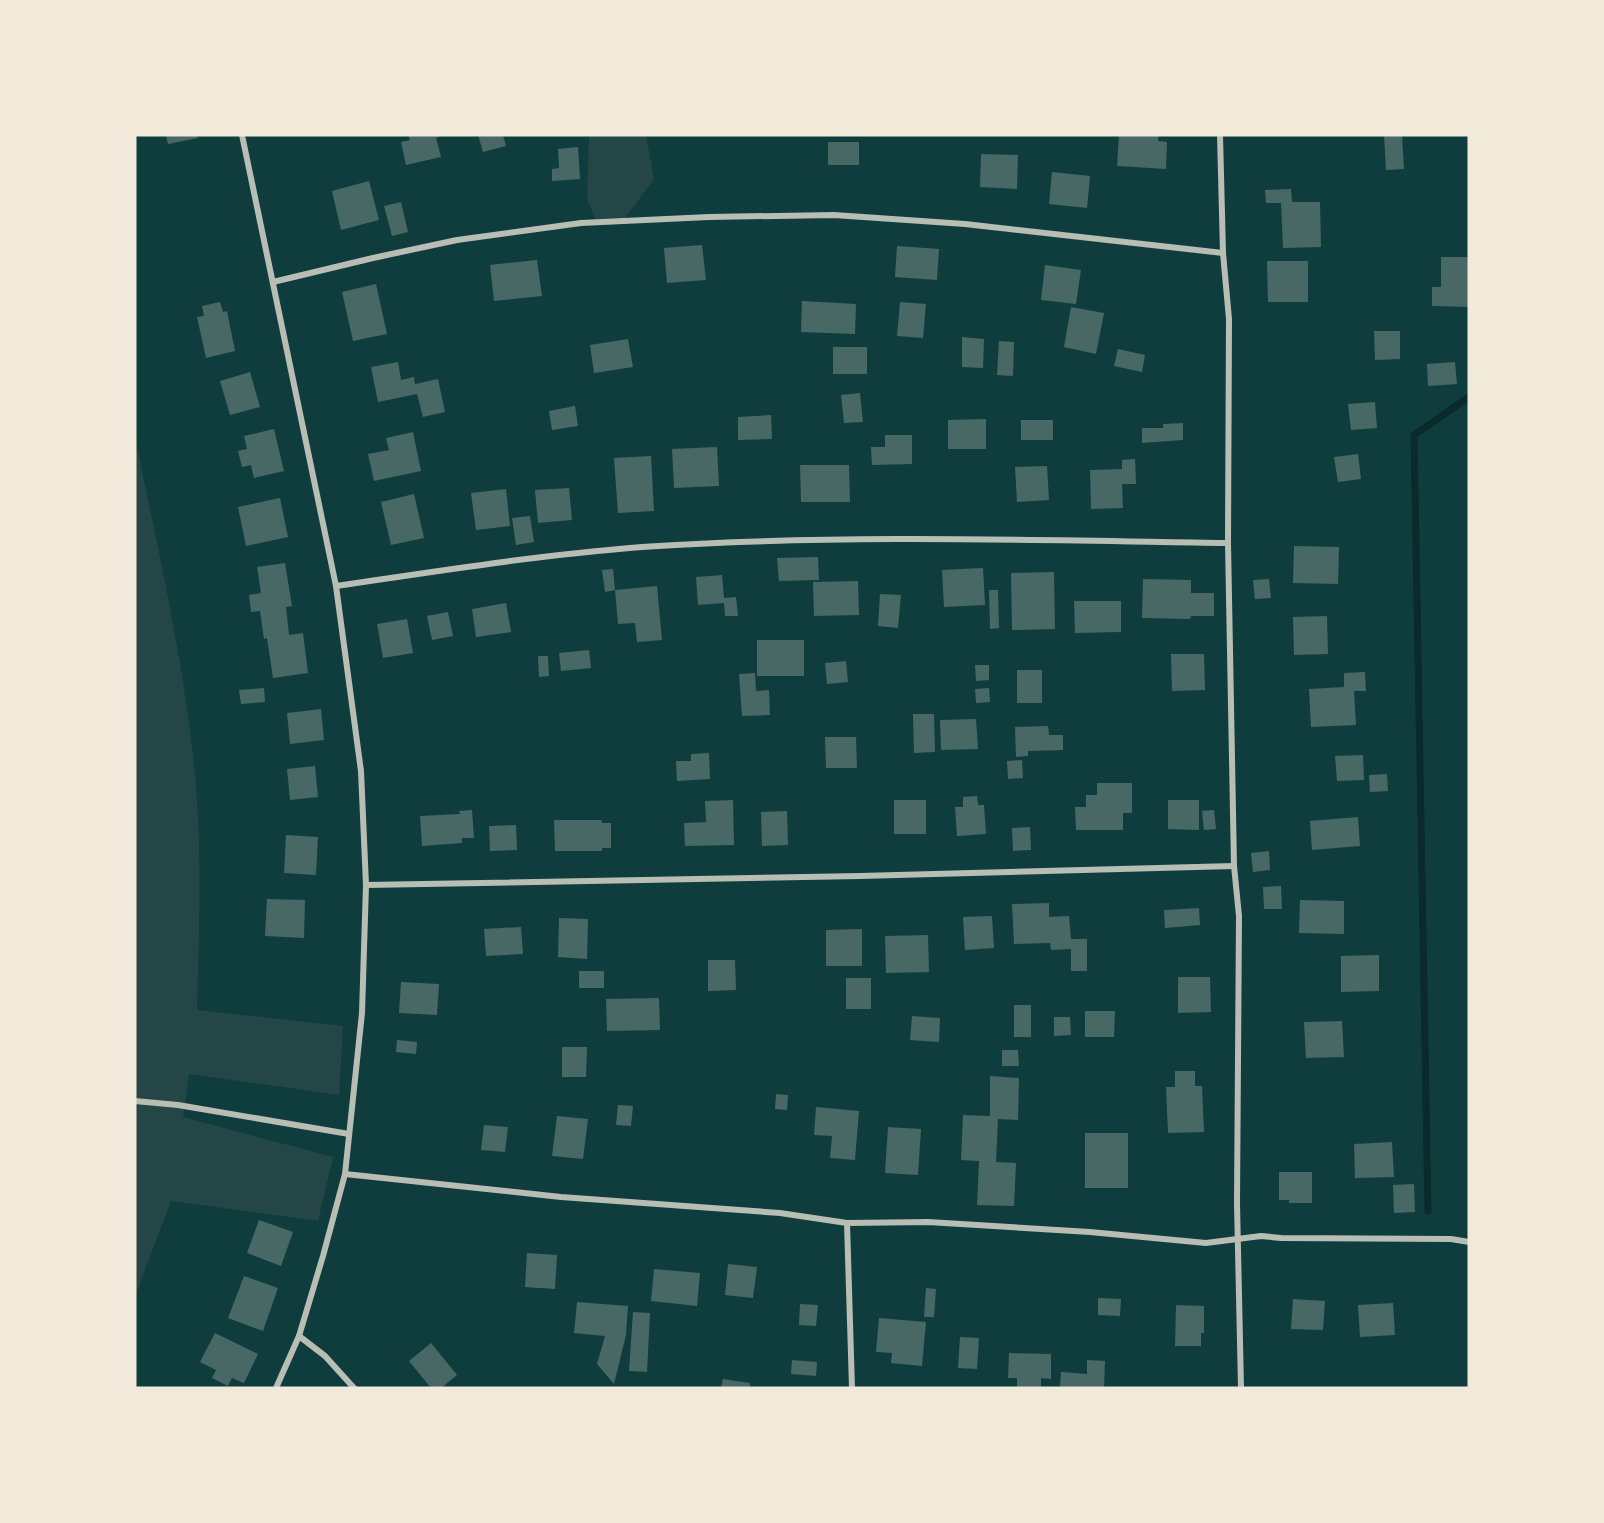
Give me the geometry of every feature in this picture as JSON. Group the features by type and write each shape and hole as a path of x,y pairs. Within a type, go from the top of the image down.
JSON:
{"street":[{"path":"242,135 336,586 361,771 366,885 363,1013 345,1174 299,1336 276,1388"},
{"path":"1220,135 1223,253 1229,319 1228,543 1234,866 1239,916 1237,1239 1242,1388"},
{"path":"273,282 457,240 581,224 709,217 834,215 965,224 1223,253"},
{"path":"336,586 496,562 711,543 858,539 1228,543"},
{"path":"366,885 883,876 1234,866"},
{"path":"135,1101 349,1134"},
{"path":"345,1174 561,1197 780,1213 847,1223 928,1222 1090,1232 1206,1243 1261,1236 1451,1239 1469,1242"},
{"path":"847,1223 852,1388"},
{"path":"299,1336 325,1356 354,1388"}],"shaded area":[{"path":"589,135 646,135 654,179 625,218 596,220 587,199"},
{"path":"135,438 175,636 193,756 199,851 197,1010 343,1026 339,1095 189,1074 183,1117 333,1157 318,1221 171,1201 135,1296"}],"building":[{"path":"166,135 197,135 198,138 168,144"},
{"path":"408,135 444,135 436,138 441,157 406,165 401,142 410,140"},
{"path":"478,135 503,135 506,146 483,152"},
{"path":"1119,135 1159,135 1158,141 1167,142 1166,169 1117,166"},
{"path":"1384,135 1402,135 1404,169 1386,170"},
{"path":"828,142 859,142 859,165 828,165"},
{"path":"578,147 580,179 552,181 552,169 559,168 558,149"},
{"path":"981,154 1018,155 1017,189 980,187"},
{"path":"1052,172 1090,176 1087,208 1049,204"},
{"path":"369,181 379,220 341,230 332,191"},
{"path":"1291,189 1292,202 1320,202 1321,247 1283,248 1281,203 1266,203 1265,190"},
{"path":"401,202 408,232 392,236 384,206"},
{"path":"702,245 706,280 667,283 664,248"},
{"path":"897,246 939,249 937,280 895,277"},
{"path":"1441,257 1469,257 1469,307 1432,306 1432,287 1441,287"},
{"path":"537,260 542,296 494,301 490,265"},
{"path":"1267,261 1308,261 1308,302 1268,302"},
{"path":"1045,265 1081,270 1076,304 1041,300"},
{"path":"376,284 387,334 353,341 342,292"},
{"path":"802,301 856,304 855,334 801,332"},
{"path":"220,302 223,312 227,311 235,351 206,358 197,317 204,316 202,306"},
{"path":"900,302 926,304 923,338 897,336"},
{"path":"1071,307 1104,313 1096,354 1064,347"},
{"path":"1374,331 1400,331 1400,359 1375,360"},
{"path":"962,337 984,339 983,368 962,367"},
{"path":"628,339 633,367 594,373 590,345"},
{"path":"999,341 1014,342 1013,376 997,375"},
{"path":"833,347 867,347 867,374 833,374"},
{"path":"1118,349 1145,355 1142,372 1114,366"},
{"path":"398,362 401,380 414,377 415,384 438,379 445,412 423,417 417,394 378,402 371,367"},
{"path":"1455,362 1457,384 1428,386 1427,364"},
{"path":"250,372 260,407 230,415 220,381"},
{"path":"860,393 863,422 844,423 841,395"},
{"path":"1375,402 1377,428 1351,430 1348,404"},
{"path":"575,406 578,426 552,430 549,411"},
{"path":"771,415 772,439 738,440 738,417"},
{"path":"986,419 986,449 948,449 948,420"},
{"path":"1021,420 1053,420 1053,440 1021,440"},
{"path":"1183,423 1183,440 1142,443 1142,428 1163,428 1163,424"},
{"path":"274,429 284,471 254,478 251,465 242,467 238,451 247,449 244,436"},
{"path":"413,432 421,471 374,481 368,454 389,450 386,438"},
{"path":"885,435 912,435 912,464 872,465 871,447 885,447"},
{"path":"717,447 719,486 674,488 672,449"},
{"path":"1358,454 1361,479 1338,482 1334,457"},
{"path":"651,456 654,511 618,513 614,458"},
{"path":"1135,459 1136,484 1122,484 1123,508 1091,509 1090,470 1122,469 1122,460"},
{"path":"800,465 849,465 850,502 801,502"},
{"path":"1047,466 1049,500 1017,502 1015,467"},
{"path":"569,488 572,520 538,523 535,490"},
{"path":"506,489 510,526 476,530 471,493"},
{"path":"414,494 424,538 391,545 381,502"},
{"path":"280,498 288,537 246,546 238,507"},
{"path":"530,516 534,542 516,545 512,518"},
{"path":"1294,546 1339,547 1338,584 1293,583"},
{"path":"818,557 819,580 779,581 777,558"},
{"path":"285,563 292,606 286,607 289,635 303,633 308,673 273,678 260,611 251,612 249,595 261,593 257,567"},
{"path":"983,568 985,605 944,607 942,570"},
{"path":"613,569 615,590 605,592 602,570"},
{"path":"1054,572 1055,629 1012,630 1011,573"},
{"path":"722,575 724,598 736,597 738,616 725,616 724,603 698,605 696,577"},
{"path":"1143,579 1191,580 1191,593 1214,593 1214,616 1191,616 1190,619 1142,618"},
{"path":"1269,579 1271,598 1255,599 1253,580"},
{"path":"858,581 859,615 814,616 813,582"},
{"path":"657,586 662,640 637,642 635,623 618,624 615,590"},
{"path":"989,590 998,590 999,628 990,629"},
{"path":"880,594 901,595 898,628 878,626"},
{"path":"1074,601 1121,601 1121,632 1075,633"},
{"path":"506,603 511,632 476,637 472,609"},
{"path":"448,612 453,636 432,640 427,616"},
{"path":"1327,616 1328,654 1294,655 1293,617"},
{"path":"407,619 413,653 383,658 377,624"},
{"path":"757,640 804,640 804,676 757,676"},
{"path":"589,650 591,668 561,671 559,653"},
{"path":"1171,654 1204,654 1205,690 1172,691"},
{"path":"538,656 548,656 549,676 539,677"},
{"path":"846,661 848,682 827,684 825,663"},
{"path":"975,665 989,665 989,680 976,681"},
{"path":"1017,670 1042,670 1042,703 1017,703"},
{"path":"1365,672 1366,691 1354,691 1356,725 1311,727 1309,689 1344,687 1344,673"},
{"path":"755,673 756,691 769,690 770,715 742,716 739,674"},
{"path":"264,688 265,702 241,704 239,690"},
{"path":"989,688 990,702 976,703 975,689"},
{"path":"321,709 324,740 290,744 287,713"},
{"path":"913,714 934,714 935,752 914,753"},
{"path":"976,719 978,749 941,750 940,720"},
{"path":"1048,726 1049,735 1063,735 1063,750 1028,751 1028,756 1016,757 1015,727"},
{"path":"825,737 856,737 857,768 826,768"},
{"path":"709,753 710,779 677,781 676,761 691,761 691,754"},
{"path":"1363,755 1364,780 1337,781 1335,756"},
{"path":"1022,760 1023,778 1008,779 1007,761"},
{"path":"315,766 318,797 290,800 287,769"},
{"path":"1387,774 1388,791 1370,792 1369,775"},
{"path":"1097,783 1132,783 1132,813 1123,813 1123,830 1076,830 1075,807 1086,807 1086,795 1097,795"},
{"path":"977,796 978,805 984,805 986,834 957,836 955,807 963,807 963,797"},
{"path":"733,800 734,845 685,846 684,823 706,822 705,801"},
{"path":"894,800 926,800 926,834 894,834"},
{"path":"1168,800 1199,800 1199,830 1168,829"},
{"path":"472,810 474,838 462,838 462,843 422,846 420,816 460,814 459,811"},
{"path":"1214,810 1216,829 1204,830 1202,811"},
{"path":"787,811 788,845 762,846 761,812"},
{"path":"1358,817 1360,846 1312,850 1310,821"},
{"path":"554,820 601,820 602,823 611,823 611,848 602,848 602,851 555,851"},
{"path":"516,825 517,850 490,851 489,826"},
{"path":"1030,827 1031,850 1013,851 1012,828"},
{"path":"286,835 318,837 316,875 284,873"},
{"path":"1269,851 1270,870 1253,872 1251,853"},
{"path":"1281,886 1282,909 1264,909 1263,887"},
{"path":"267,899 305,900 304,938 265,936"},
{"path":"1300,900 1344,901 1344,934 1299,933"},
{"path":"1049,903 1049,917 1069,916 1071,939 1087,939 1087,971 1071,971 1071,949 1051,950 1050,943 1014,944 1012,904"},
{"path":"1199,908 1200,925 1165,928 1164,910"},
{"path":"992,916 994,948 965,950 963,917"},
{"path":"559,918 588,919 587,959 558,957"},
{"path":"521,927 523,954 486,956 484,929"},
{"path":"862,929 862,966 826,966 826,930"},
{"path":"928,935 929,972 886,973 885,936"},
{"path":"1379,955 1379,991 1341,992 1341,956"},
{"path":"708,960 735,960 736,990 708,991"},
{"path":"579,971 604,971 604,988 579,988"},
{"path":"1178,977 1210,977 1211,1012 1178,1013"},
{"path":"846,978 871,978 871,1009 846,1009"},
{"path":"401,982 439,984 437,1015 399,1013"},
{"path":"659,998 660,1030 607,1031 606,999"},
{"path":"1014,1005 1031,1005 1031,1037 1014,1037"},
{"path":"1085,1011 1115,1011 1114,1037 1085,1037"},
{"path":"912,1016 940,1018 939,1042 910,1040"},
{"path":"1054,1017 1070,1017 1071,1035 1054,1036"},
{"path":"1342,1021 1344,1057 1306,1058 1304,1022"},
{"path":"397,1040 417,1042 416,1054 396,1052"},
{"path":"562,1047 587,1047 586,1077 562,1077"},
{"path":"1002,1050 1018,1050 1019,1066 1002,1066"},
{"path":"1175,1071 1195,1071 1195,1086 1202,1086 1204,1132 1168,1133 1166,1087 1175,1087"},
{"path":"990,1076 1019,1078 1018,1120 998,1119 996,1162 1016,1163 1014,1206 977,1205 979,1161 961,1160 963,1115 990,1116"},
{"path":"776,1094 788,1095 787,1110 775,1109"},
{"path":"618,1105 633,1106 631,1126 616,1125"},
{"path":"816,1107 859,1111 855,1160 830,1158 832,1136 814,1135"},
{"path":"557,1116 588,1119 583,1159 552,1156"},
{"path":"484,1125 508,1127 505,1152 481,1150"},
{"path":"888,1127 921,1129 918,1175 885,1173"},
{"path":"1085,1133 1128,1133 1128,1188 1085,1188"},
{"path":"1392,1142 1394,1177 1355,1178 1354,1144"},
{"path":"1279,1172 1312,1172 1312,1203 1289,1203 1289,1200 1279,1200"},
{"path":"1414,1184 1415,1212 1394,1213 1393,1185"},
{"path":"259,1220 293,1232 281,1266 247,1253"},
{"path":"527,1253 557,1255 555,1289 525,1287"},
{"path":"728,1264 757,1267 753,1298 725,1295"},
{"path":"654,1269 700,1273 697,1306 651,1301"},
{"path":"244,1276 278,1288 263,1331 228,1318"},
{"path":"926,1288 936,1289 934,1317 924,1317"},
{"path":"1098,1298 1121,1299 1120,1316 1098,1315"},
{"path":"1293,1299 1325,1301 1323,1330 1291,1329"},
{"path":"577,1302 628,1306 626,1335 614,1384 597,1364 605,1336 574,1333"},
{"path":"1393,1303 1395,1335 1360,1337 1358,1305"},
{"path":"800,1304 818,1305 816,1326 799,1325"},
{"path":"1176,1305 1204,1306 1204,1333 1201,1333 1201,1346 1175,1346"},
{"path":"633,1312 650,1313 647,1372 629,1371"},
{"path":"879,1318 926,1322 922,1366 891,1363 892,1353 876,1352"},
{"path":"215,1333 258,1354 244,1383 232,1378 228,1386 212,1378 216,1370 200,1362"},
{"path":"960,1337 979,1338 977,1369 958,1368"},
{"path":"431,1343 457,1375 441,1388 431,1388 409,1361"},
{"path":"1009,1353 1051,1354 1051,1379 1041,1378 1041,1388 1017,1388 1017,1378 1008,1378"},
{"path":"792,1360 817,1362 816,1376 791,1374"},
{"path":"1087,1360 1105,1361 1104,1388 1060,1388 1061,1372 1087,1374"},
{"path":"723,1379 750,1383 750,1388 721,1388"}],"waterway":[{"path":"1428,1211 1414,435 1469,397"}]}
